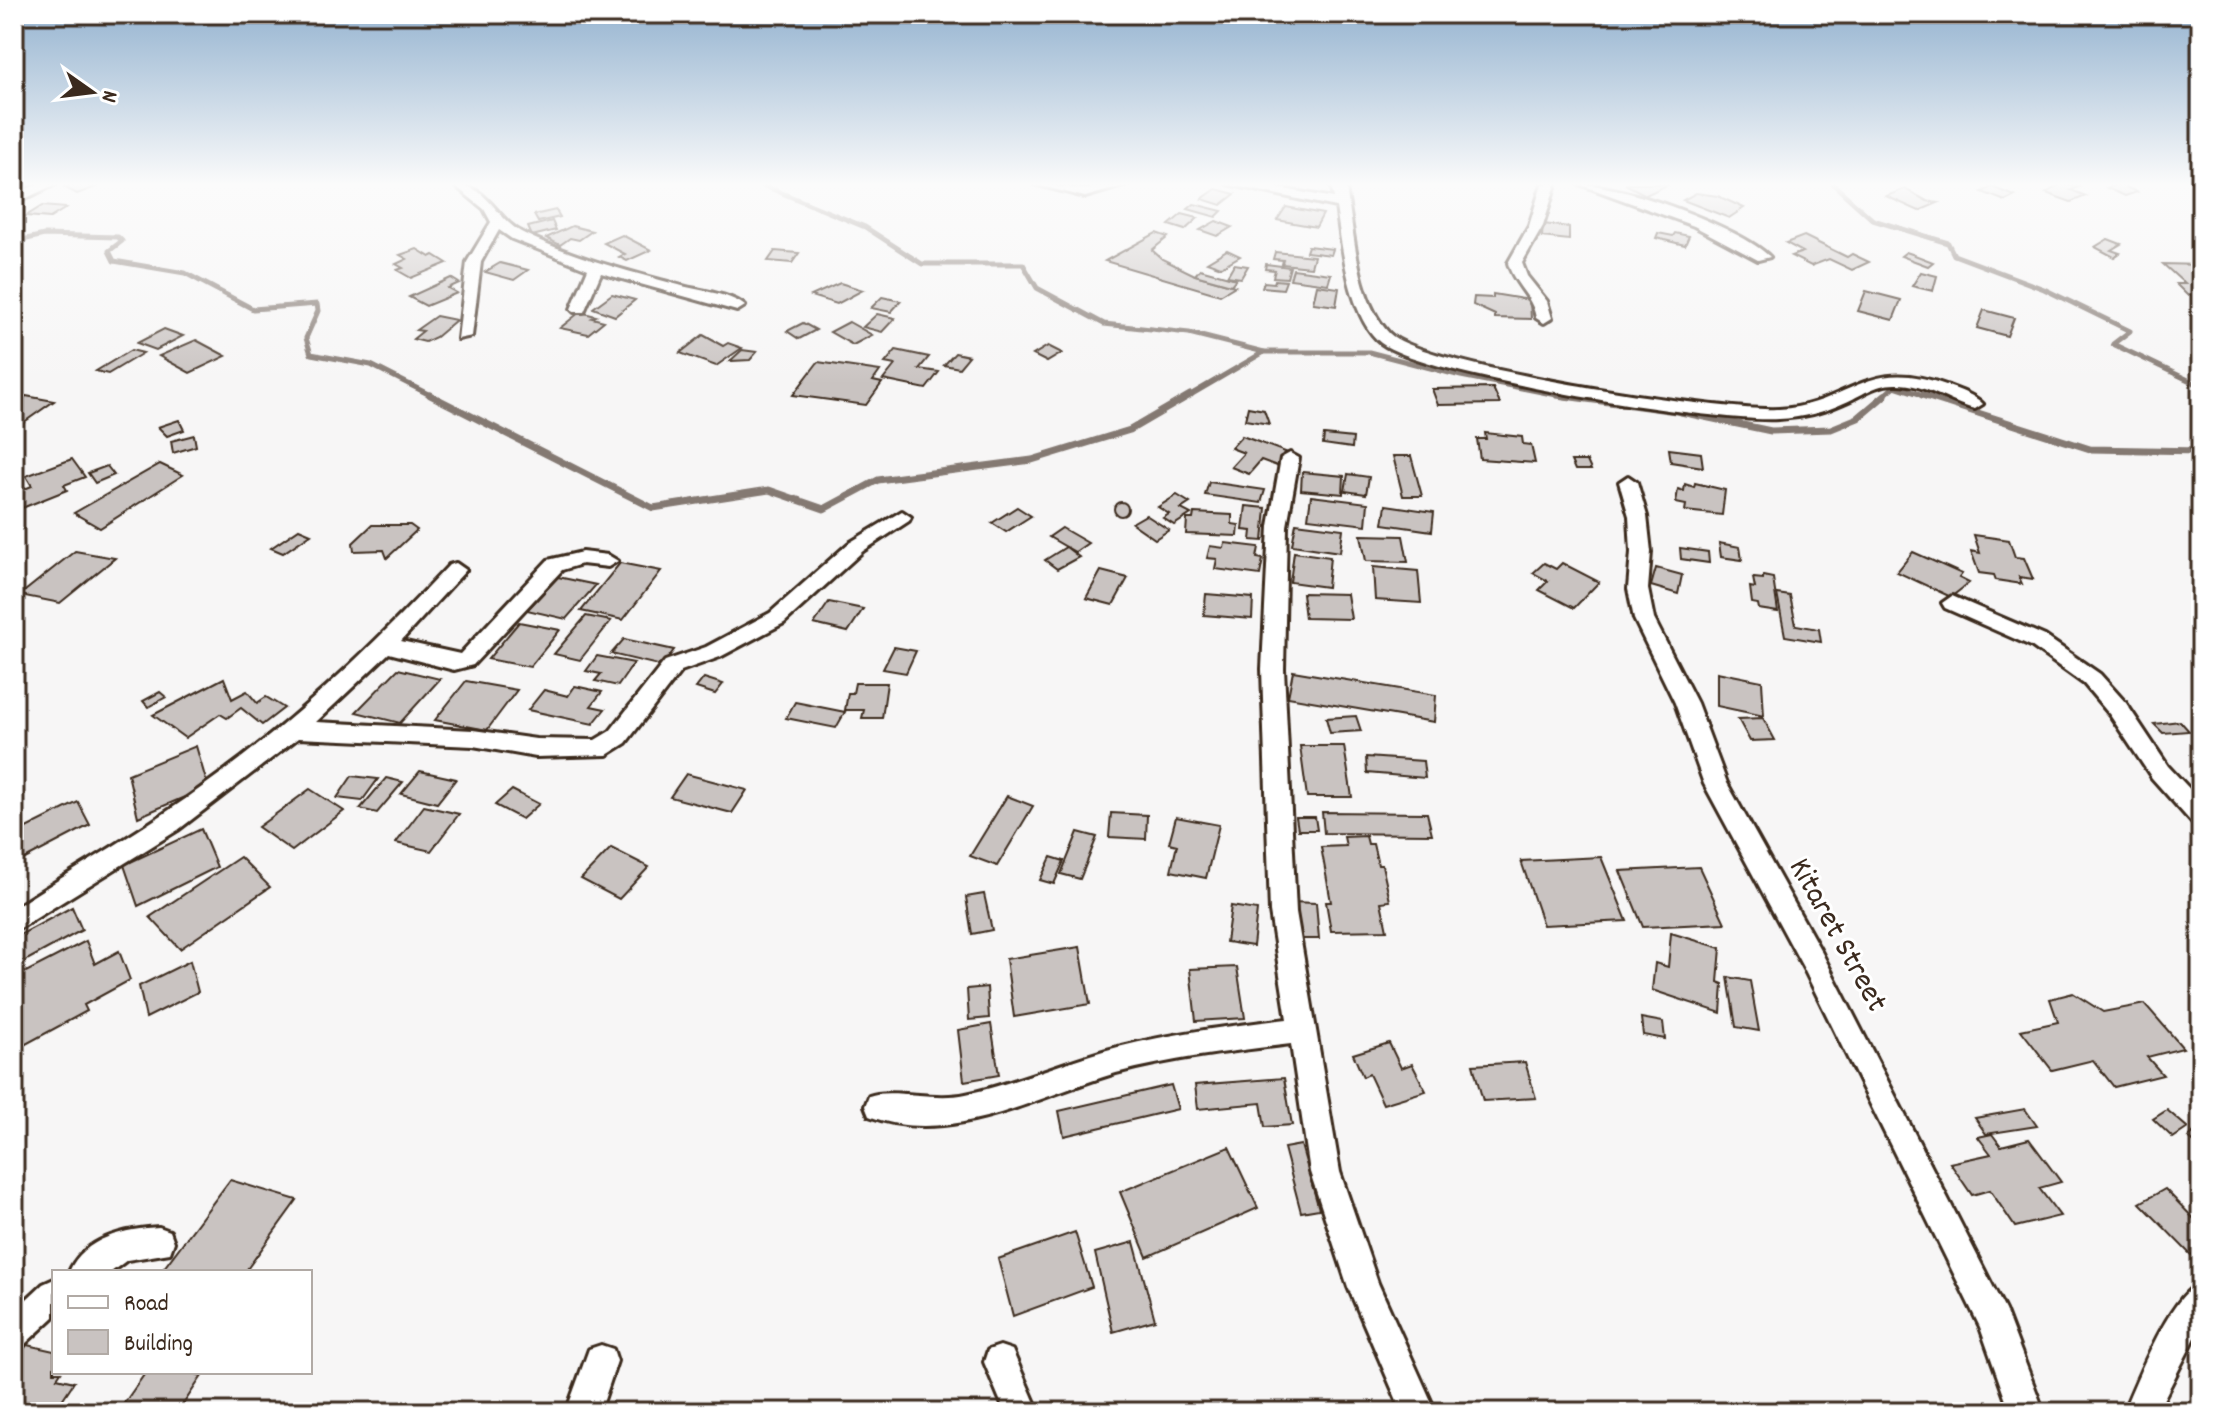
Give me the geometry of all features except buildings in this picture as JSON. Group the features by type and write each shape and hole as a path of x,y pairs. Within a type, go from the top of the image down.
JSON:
{"street":[{"path":"464,336 472,259 477,251"},
{"path":"554,251 596,267 737,306"},
{"path":"1351,251 1364,300 1374,322 1389,342 1423,356 1583,390 1736,412 1770,414 1808,411 1885,379 1932,386 1975,404"},
{"path":"1522,251 1515,263 1518,275 1538,296 1544,318"},
{"path":"1753,251 1763,257"},
{"path":"579,309 596,267"},
{"path":"1290,458 1278,526 1273,669 1283,912 1325,1172 1364,1287 1419,1412"},
{"name":"Kitaret Street","path":"1628,482 1638,516 1641,552 1638,589 1644,619 1686,703 1716,784 1813,961 1994,1321 2027,1412"},
{"path":"293,729 473,738 536,748 599,749 618,737 673,666 713,652 777,618 856,547 902,517"},
{"path":"388,645 454,662 466,660 555,565 573,559 608,561"},
{"path":"14,921 217,790 293,729 388,645 456,570"},
{"path":"1952,603 2038,641 2092,679 2118,709 2160,772 2201,817"},
{"path":"879,1106 927,1112 965,1108 1118,1060 1216,1040 1300,1030"},
{"path":"88,1270 122,1245 159,1242"},
{"path":"14,1333 52,1297"},
{"path":"2140,1412 2181,1327 2201,1298"},
{"path":"583,1412 601,1361"},
{"path":"1000,1362 1022,1412"}],"waterway":[{"path":"110,251 114,261 185,273 253,309 317,304 318,311 306,338 311,354 371,365 434,397"},
{"path":"901,251 922,264 1023,264 1037,288 1104,324 1189,333 1264,352"},
{"path":"1952,251 1954,255 2044,289 2130,331 2113,344 2201,386"},
{"path":"1187,397 1264,352"},
{"path":"1264,352 1369,352 1461,376 1567,397"},
{"path":"1882,397 1895,386 1929,397"},
{"path":"430,395 653,508 769,490 824,509 878,480 1032,460 1130,430 1190,395"},
{"path":"1557,395 1676,411 1771,431 1831,429 1858,418 1885,395"},
{"path":"1922,395 2090,449 2201,451"}]}
